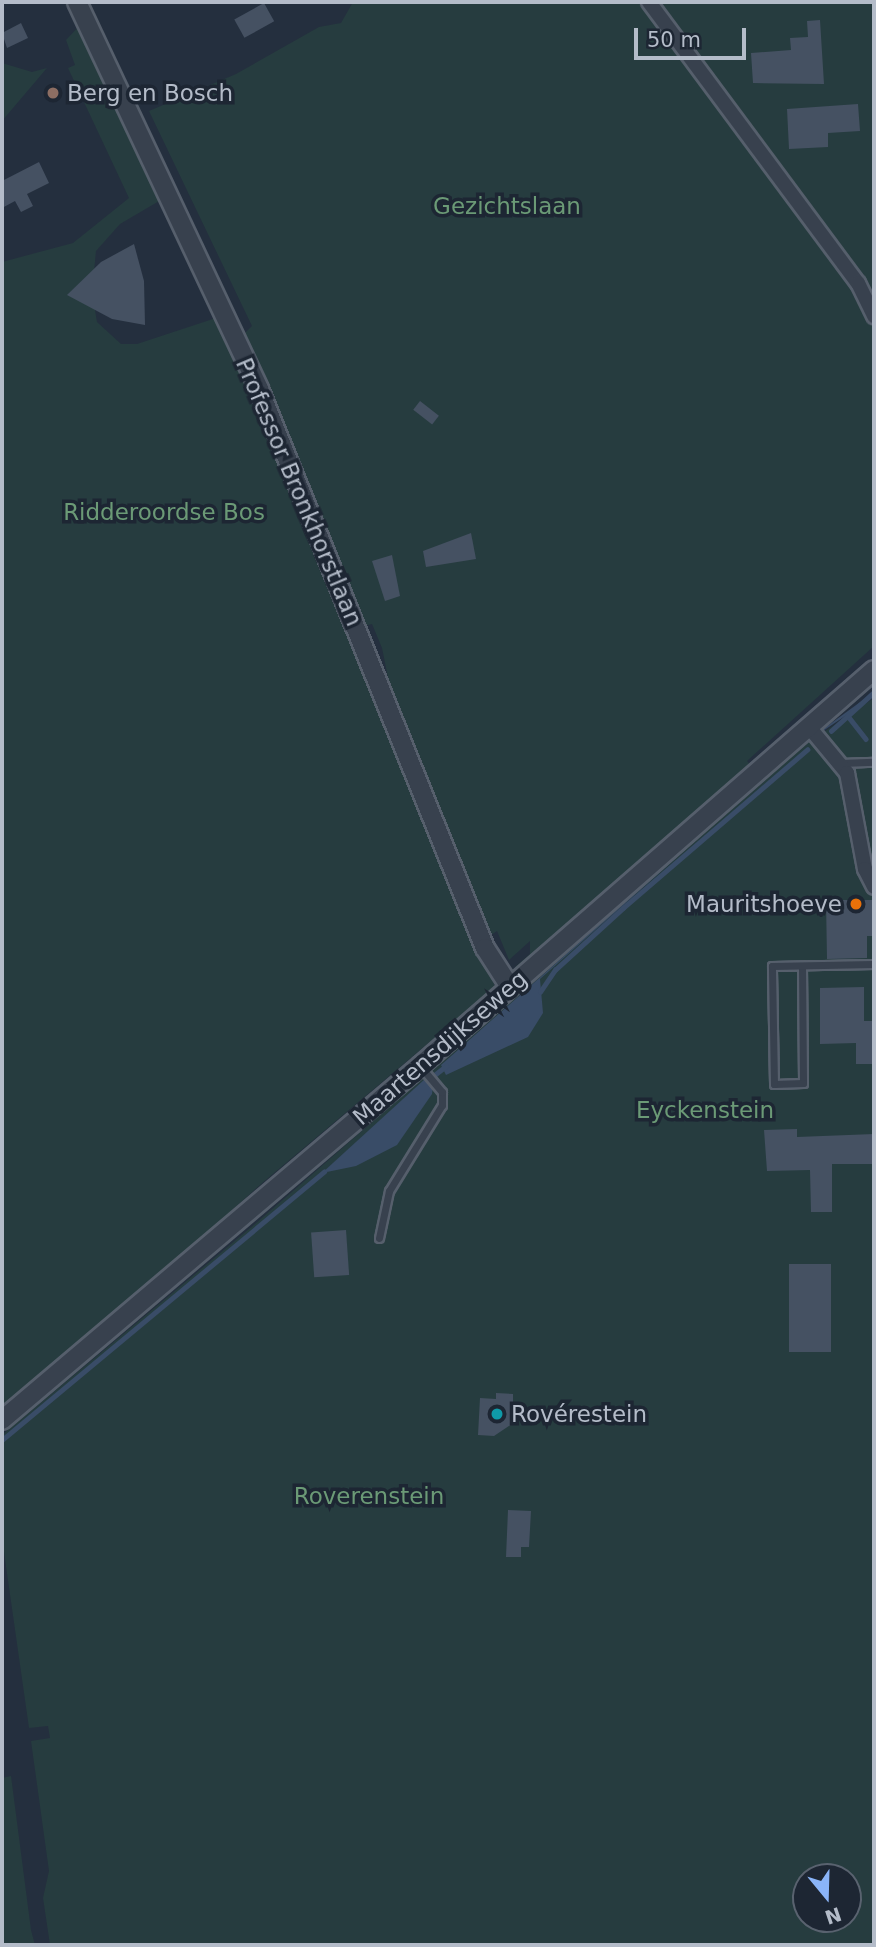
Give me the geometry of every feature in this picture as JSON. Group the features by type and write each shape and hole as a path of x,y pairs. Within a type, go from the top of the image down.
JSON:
{"street":[{"name":"Professor Bronkhorstlaan","path":"77,2 258,388 485,948 510,987"},
{"path":"649,2 858,283 874,316"},
{"name":"Maartensdijkseweg","path":"2,1420 421,1066 874,670"},
{"path":"809,727 840,763 853,791 865,869 874,887"}],"lane":[{"path":"840,763 874,762"},
{"path":"802,966 803,1083 774,1084 772,966 874,964"},
{"path":"379,1238 389,1191 442,1105 442,1092 421,1066"}],"green space":[{"path":"353,2 874,2 874,646 747,761 761,777 522,985 515,967 530,954 530,941 509,960 497,931 478,944 495,987 261,1184 179,1258 180,1266 2,1413 2,262 73,243 129,198 68,68 75,65 66,40 82,23 166,197 120,224 96,251 92,292 97,322 121,344 137,344 222,316 235,343 252,326 149,111 236,74 319,27 341,23","holes":["372,624 382,648 404,756 352,629"]},
{"path":"2,63 32,72 47,68 2,121"},
{"path":"874,698 874,1945 50,1945 43,1898 49,1871 31,1741 50,1738 48,1726 29,1728 2,1538 2,1435 255,1224 809,742"},
{"path":"11,1776 35,1945 2,1945 2,1778"}],"water":[{"path":"874,692 866,702 808,741 540,979 543,1013 528,1037 446,1075 441,1065 808,740"},
{"path":"426,1078 433,1086 432,1094 397,1145 356,1166 322,1173"}],"building":[{"path":"264,3 274,21 244,38 234,19"},
{"path":"820,20 824,84 753,83 751,53 791,50 790,38 808,37 807,21"},
{"path":"21,23 28,38 7,48 2,33"},
{"path":"858,104 860,131 828,133 828,147 789,149 787,109"},
{"path":"39,162 49,183 27,194 33,206 21,212 15,201 2,208 2,181"},
{"path":"134,244 144,281 145,325 112,319 67,295 101,262"},
{"path":"420,401 439,416 432,424 413,410"},
{"path":"471,533 476,559 426,567 423,551"},
{"path":"392,555 400,596 385,601 372,561"},
{"path":"826,900 874,900 874,936 867,936 867,958 827,959"},
{"path":"864,987 864,1021 874,1021 874,1064 856,1064 856,1043 820,1044 820,988"},
{"path":"797,1129 797,1137 874,1134 874,1164 832,1164 832,1212 811,1212 810,1170 767,1171 764,1130"},
{"path":"346,1230 349,1275 314,1277 311,1232"},
{"path":"789,1264 831,1264 831,1352 789,1352"},
{"name":"Rovérestein","path":"496,1393 513,1394 513,1413 521,1418 494,1436 478,1435 480,1398 496,1399"},
{"path":"508,1510 531,1511 529,1547 521,1547 521,1557 506,1557"}],"waterway":[{"path":"831,731 874,692"},
{"path":"848,716 866,739"},
{"path":"540,992 555,970 623,908 807,750"},
{"path":"428,1080 446,1066"},
{"path":"2,1440 324,1172"}],"place":[{"name":"Berg en Bosch","path":"53,93"},
{"name":"Mauritshoeve","path":"856,904"},
{"name":"Rovérestein","path":"497,1414"}],"park label":[{"name":"Gezichtslaan","path":"507,206"},
{"name":"Ridderoordse Bos","path":"164,512"},
{"name":"Eyckenstein","path":"705,1110"},
{"name":"Roverenstein","path":"369,1496"}]}
